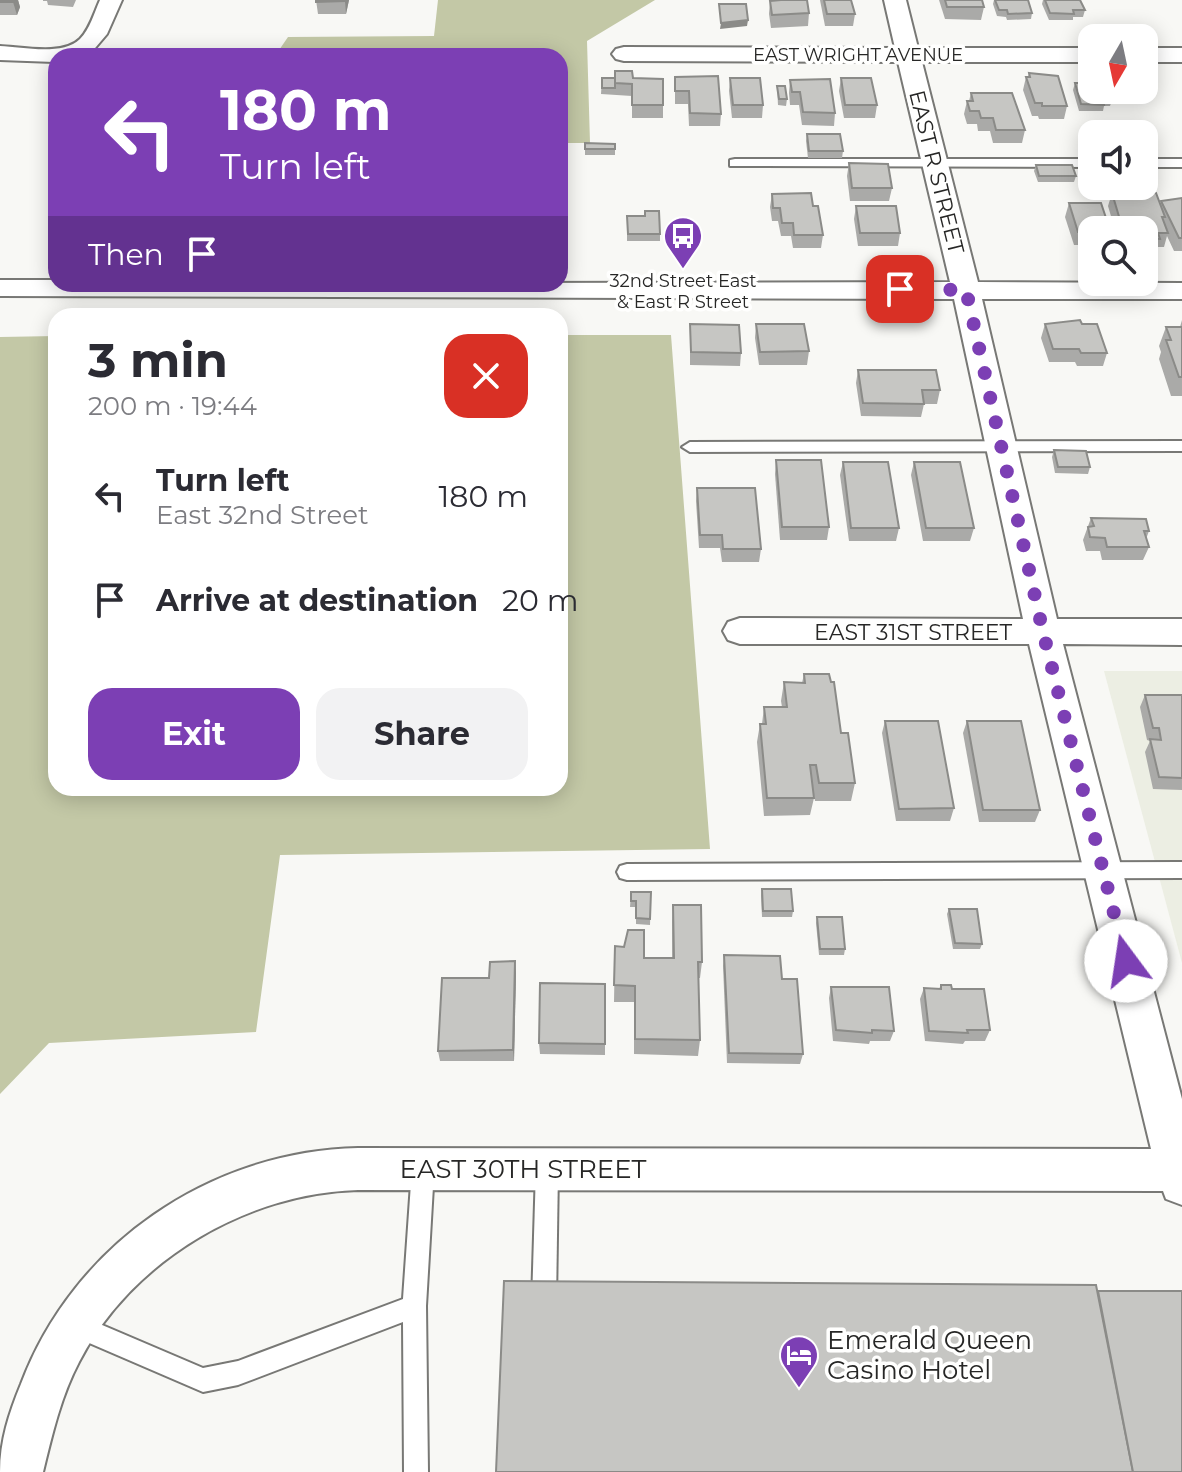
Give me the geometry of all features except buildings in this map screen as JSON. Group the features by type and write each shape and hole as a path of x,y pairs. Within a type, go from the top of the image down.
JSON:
{"street":[{"path":"86,48 111,0"},
{"name":"EAST R STREET","path":"895,0 966,290 1043,632 1181,1175"},
{"path":"0,53 48,53"},
{"name":"EAST WRIGHT AVENUE","path":"624,54 1078,55"},
{"path":"1158,55 1182,55"},
{"path":"0,288 48,288"},
{"path":"568,290 1182,291"},
{"name":"EAST 31ST STREET","path":"740,631 1182,632"},
{"name":"EAST 30TH STREET","path":"18,1472 33,1416 59,1351 74,1325 105,1288 139,1256 194,1216 248,1191 298,1174 423,1169 547,1169 1181,1175"}],"lane":[{"path":"735,163 1078,163"},
{"path":"1158,163 1182,163"},
{"path":"690,447 1182,446"},
{"path":"627,872 1182,870"},
{"path":"416,1472 414,1306 423,1169"},
{"path":"544,1303 547,1169"},
{"path":"74,1325 203,1380 238,1373 414,1306"}],"shaded area":[{"path":"1104,671 1182,671 1182,963"}],"green space":[{"path":"438,0 655,0 587,41 590,143 568,143 568,48 280,48 288,37 434,36"},
{"path":"568,335 671,335 710,849 280,855 256,1032 49,1043 0,1094 0,337 48,336 48,796 568,796"}],"place":[{"name":"32nd Street East & East R Street","path":"683,270"},
{"name":"Emerald Queen Casino Hotel","path":"799,1389"}],"route":[{"path":"900,289 966,290 1043,632 1126,961"}]}
